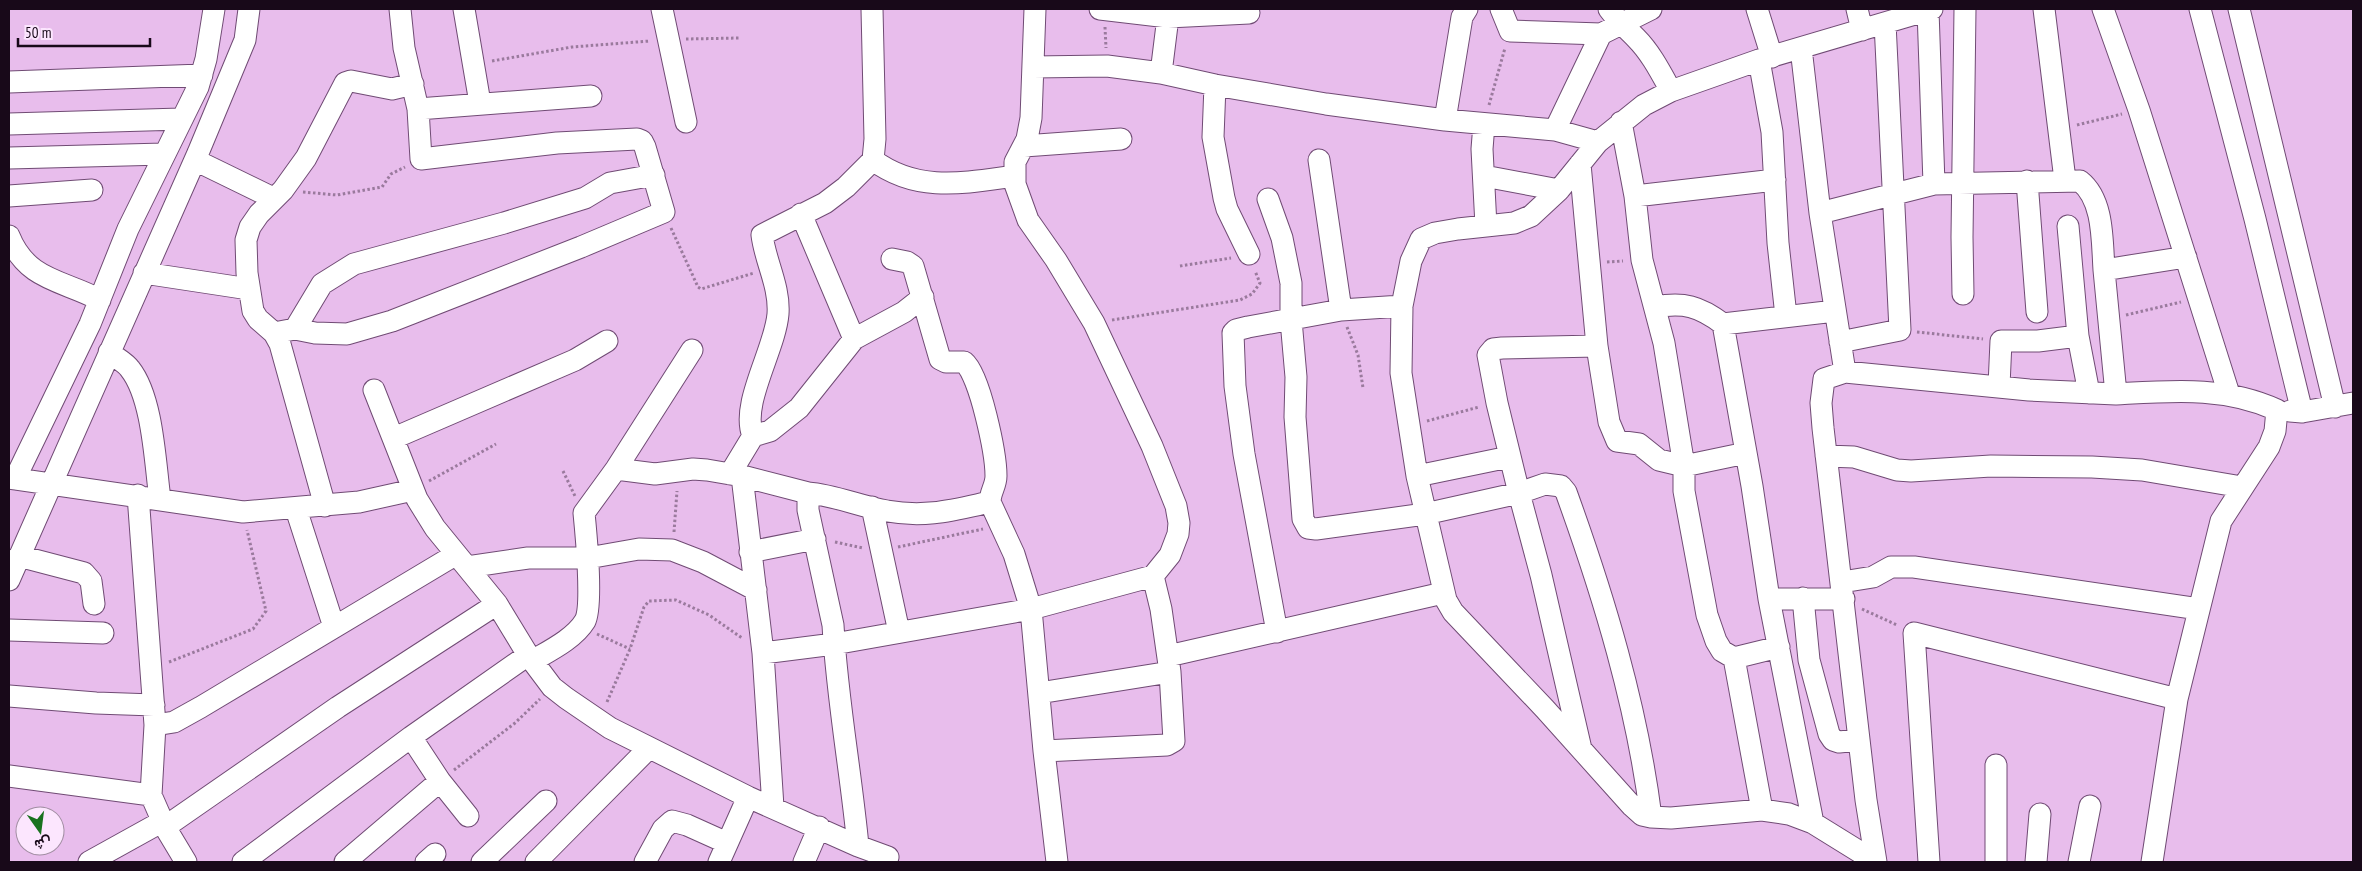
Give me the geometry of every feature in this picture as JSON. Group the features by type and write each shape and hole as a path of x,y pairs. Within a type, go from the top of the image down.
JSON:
{"street":[{"path":"214,9 202,76 128,229 100,300 15,479 138,495 243,512 296,509 381,499 413,490"},
{"path":"9,580 48,484 195,160 244,40 250,9"},
{"path":"274,333 295,329 315,333 347,334 392,321 581,247 664,212 642,141 633,138 493,149 421,158 418,109 404,48 400,9"},
{"path":"464,9 480,103"},
{"path":"662,9 686,122"},
{"path":"774,807 763,653 756,590 736,475 753,436 749,418 775,330 778,313 763,233 825,203 873,160 875,139 872,9"},
{"path":"763,653 834,644 1031,609 1153,576 1170,555 1178,534 1179,522 1176,506 1152,446 1094,323 1056,260 1028,220 1018,193 1015,162 1024,146 1030,125 1035,9"},
{"path":"1102,9 1168,17 1249,13"},
{"path":"1445,120 1462,16 1467,9"},
{"path":"1501,9 1510,31 1601,34"},
{"path":"1554,130 1601,34 1614,16 1652,9"},
{"path":"1757,9 1766,58 1778,242 1786,316"},
{"path":"1857,9 1862,30"},
{"path":"1876,862 1813,823 1789,814 1762,810 1671,818 1642,815 1452,612 1443,593 1416,476 1401,373 1402,306 1411,261 1421,239 1435,233 1523,220 1539,209 1559,190 1598,142 1644,105 1671,92 1766,58 1930,9 1934,184"},
{"path":"1963,294 1962,221 1965,9"},
{"path":"2044,9 2065,180"},
{"path":"2104,9 2139,110 2229,394"},
{"path":"2200,9 2255,219 2302,412"},
{"path":"1876,862 1859,740 1826,456 1821,403 1821,386 1824,379 1845,372 2090,394 2160,392 2229,394 2255,400 2277,410 2302,412 2344,405 2239,9"},
{"path":"1614,16 1636,38 1651,57 1671,92"},
{"path":"1161,73 1168,17"},
{"path":"1840,342 1900,330 1885,23"},
{"path":"1801,48 1820,213 1845,372"},
{"path":"1032,67 1107,66 1161,73 1216,85 1326,104 1445,120 1554,130 1598,142"},
{"path":"9,82 202,76"},
{"path":"325,506 284,359 274,333 258,319 253,311 248,289 246,240 250,227 306,158 345,82 357,82 392,89 413,84"},
{"path":"1216,85 1213,137 1224,198 1227,209 1249,254"},
{"path":"418,109 591,96"},
{"path":"9,124 181,119"},
{"path":"1621,122 1635,196 1642,260 1664,343 1684,466 1684,491 1707,616 1716,641 1722,651 1734,658 1779,648"},
{"path":"1484,124 1486,226"},
{"path":"1024,146 1121,139"},
{"path":"9,158 164,154"},
{"path":"195,160 278,194"},
{"path":"873,160 890,173 920,182 947,184 1015,176"},
{"path":"1319,160 1341,310"},
{"path":"1580,164 1597,346 1609,422 1617,441 1624,444 1639,444 1659,460 1684,466 1746,453"},
{"path":"295,329 322,284 354,264 513,220 584,198 610,183 654,175"},
{"path":"1484,176 1559,190"},
{"path":"1635,196 1775,180"},
{"path":"2028,181 2037,312"},
{"path":"1820,213 1934,184 2080,181 2087,187 2098,214 2116,394"},
{"path":"9,196 92,190"},
{"path":"1268,198 1289,266 1296,377 1295,418 1304,524 1308,528 1316,529 1425,514 1519,493 1545,484 1561,486 1566,492 1604,605 1640,749 1651,817"},
{"path":"801,214 854,339"},
{"path":"2068,226 2078,336 2090,394"},
{"path":"9,236 24,262 33,271 100,300"},
{"path":"2104,270 2186,257"},
{"path":"892,259 907,262 913,266 940,359 946,362 964,362 970,368 978,386 996,475 990,492 990,502 1014,554 1031,609 1044,752 1057,862"},
{"path":"144,273 248,289"},
{"path":"753,436 770,431 799,408 854,339 904,312 923,297"},
{"path":"1655,307 1680,304 1689,306 1701,310 1723,324 1834,311"},
{"path":"1277,632 1244,454 1235,386 1233,335 1235,331 1242,328 1341,310 1402,306"},
{"path":"1723,324 1769,599 1813,823"},
{"path":"2000,386 2001,341 2038,341 2078,336"},
{"path":"394,438 575,360 607,341"},
{"path":"1581,749 1541,575 1509,457 1488,358 1493,349 1597,346"},
{"path":"243,862 411,737 530,658 550,651 581,627 587,616 588,558 584,513 616,469 692,350"},
{"path":"109,352 128,367 143,392 152,436 160,499"},
{"path":"374,390 413,490 426,515 497,604 530,658 552,687 597,721 649,748 748,797 819,827 891,861"},
{"path":"2152,862 2177,699 2221,521 2269,447 2275,431 2277,410"},
{"path":"1826,456 1854,457 1897,470 1911,472 1991,466 2092,467 2142,470 2242,487"},
{"path":"1416,476 1509,457"},
{"path":"616,469 655,474 679,470 707,470 736,475 808,494 887,511 932,515 990,502"},
{"path":"808,494 807,504 834,625 834,644 858,846"},
{"path":"138,495 154,715 151,795 164,824 186,862"},
{"path":"872,507 899,632"},
{"path":"296,509 334,627"},
{"path":"750,552 815,539"},
{"path":"9,696 96,703 154,715 165,725 185,716 334,627 461,561 588,558 639,550 672,550 703,562 756,590"},
{"path":"19,556 84,572 91,581 94,604"},
{"path":"1769,599 1803,598 1843,591 1891,567 1914,567 2199,609"},
{"path":"1044,752 1172,744 1174,741 1175,731 1169,664 1161,609 1153,576"},
{"path":"1039,693 1169,664 1277,632 1443,593"},
{"path":"1803,598 1809,660 1829,734 1833,740 1839,742 1859,740"},
{"path":"89,862 164,824 338,707 497,604"},
{"path":"9,630 102,633"},
{"path":"1929,862 1914,633 2177,699"},
{"path":"1734,658 1762,810"},
{"path":"411,737 440,781 468,816"},
{"path":"536,862 649,748"},
{"path":"1996,765 1996,862"},
{"path":"9,776 151,795"},
{"path":"345,862 440,781"},
{"path":"645,862 663,829 672,822 687,825 723,853 748,797"},
{"path":"482,862 546,801"},
{"path":"2079,862 2090,806"},
{"path":"2036,862 2040,814"},
{"path":"804,862 819,827"}],"path":[{"path":"1102,9 1107,66"},
{"path":"1484,124 1510,31"},
{"path":"474,64 572,47 669,40 740,38"},
{"path":"2059,130 2139,110"},
{"path":"278,194 337,196 382,187 391,174 421,158"},
{"path":"664,212 698,288 701,289 771,268"},
{"path":"1094,323 1240,300 1252,294 1260,283 1249,254 1180,266"},
{"path":"1589,263 1642,260"},
{"path":"2108,319 2199,298"},
{"path":"1341,310 1358,355 1363,388"},
{"path":"1900,330 2001,341"},
{"path":"1409,426 1496,402"},
{"path":"413,490 496,444"},
{"path":"672,550 679,470"},
{"path":"150,669 253,629 266,611 243,512"},
{"path":"815,539 880,551 1000,525"},
{"path":"1843,591 1914,633"},
{"path":"597,721 613,690 630,649 644,607 649,601 676,600 709,615 763,653"},
{"path":"581,627 630,649"},
{"path":"440,781 515,723 552,687"}]}
